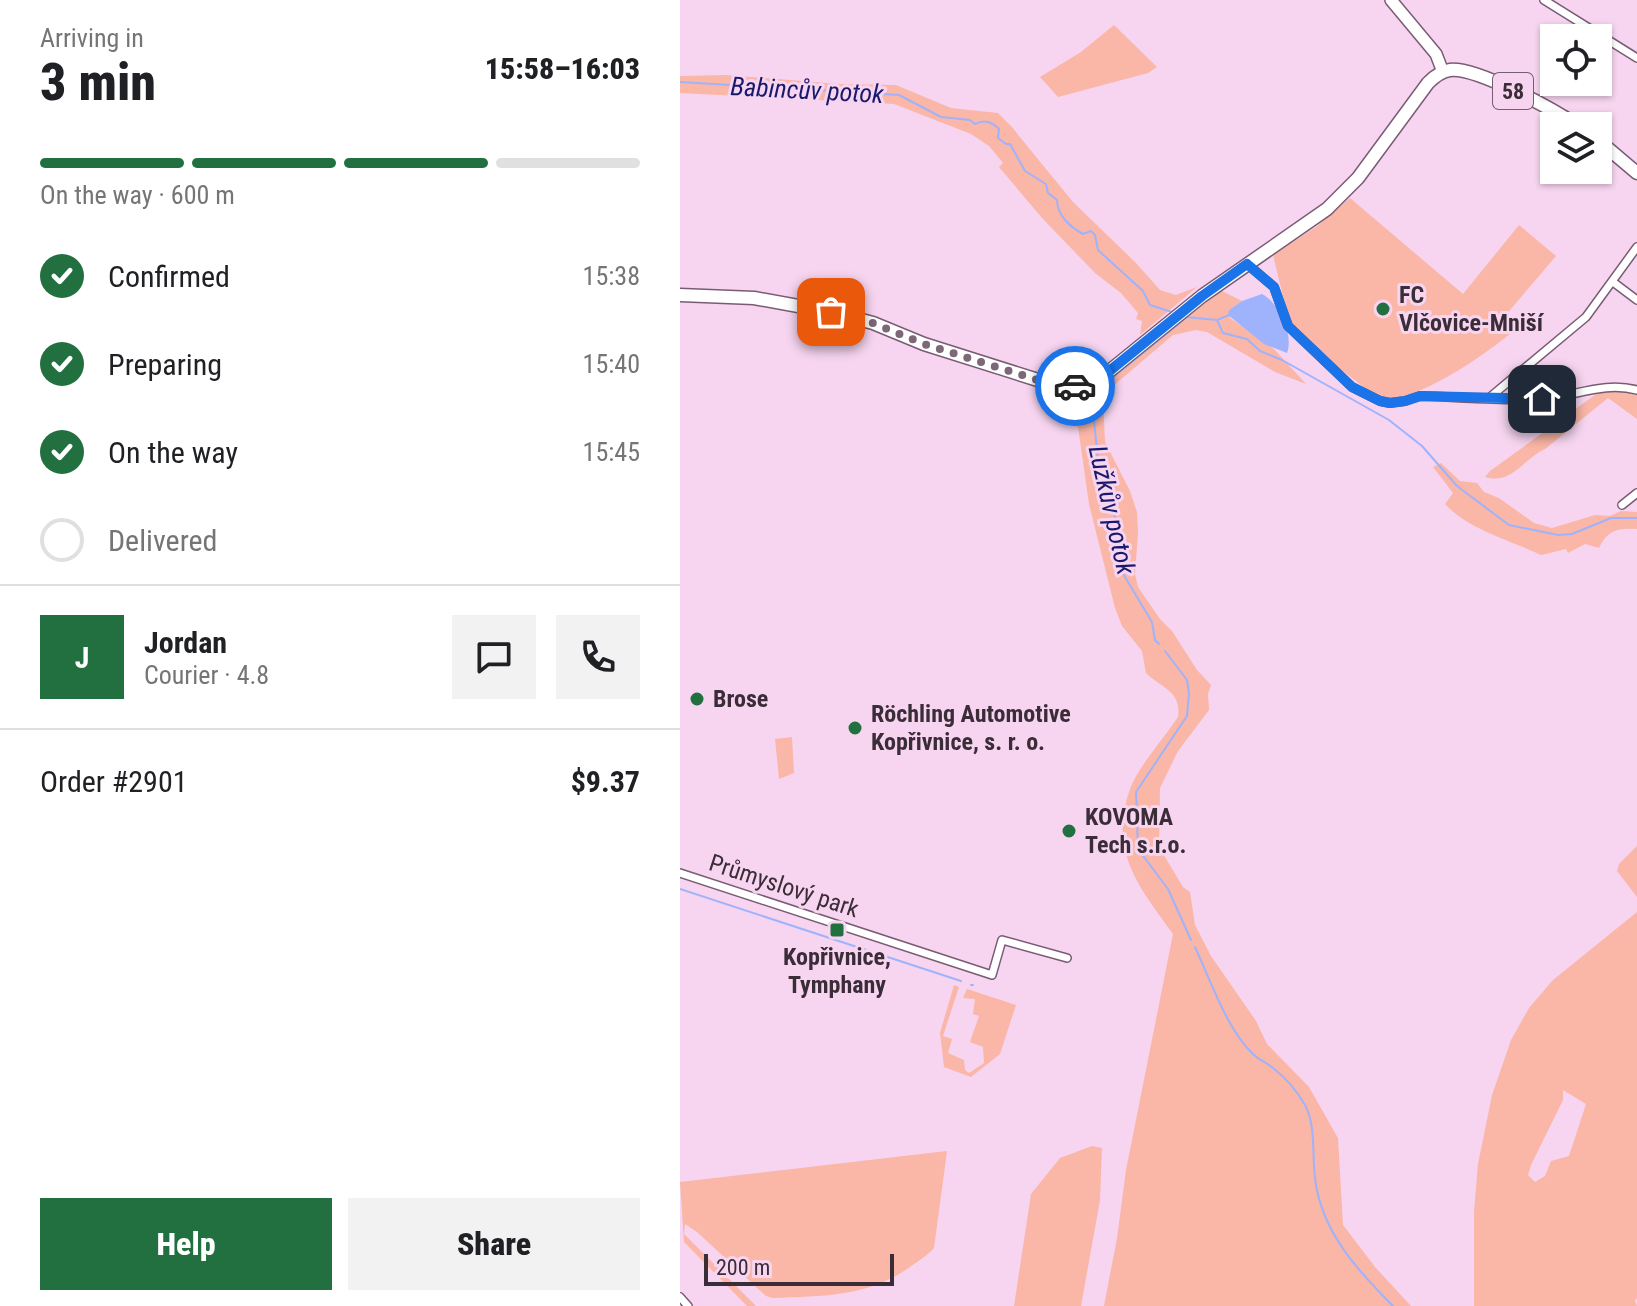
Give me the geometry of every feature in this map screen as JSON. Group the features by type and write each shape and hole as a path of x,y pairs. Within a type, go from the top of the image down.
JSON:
{"main road":[{"path":"680,295 754,298 831,312 1061,386 1090,383 1102,377 1202,296 1303,228 1342,195 1385,144 1428,83 1443,72 1436,54 1391,0"},
{"name":"58","path":"1443,72 1464,71 1554,112"},
{"path":"1612,152 1637,173"}],"street":[{"path":"1544,0 1637,58"},
{"path":"1489,398 1586,317 1637,247"},
{"path":"1247,264 1274,287 1288,326 1358,392 1380,401 1390,403 1420,396 1527,399 1572,396 1613,385 1637,390"},
{"path":"1613,282 1637,300"},
{"path":"1622,505 1637,493"},
{"name":"Průmyslový park","path":"680,873 880,935 992,975 1002,940 1067,958"},
{"path":"680,1297 688,1306"}],"shaded area":[{"path":"1114,25 1157,67 1148,73 1058,97 1040,77 1081,52"},
{"path":"726,75 896,85 951,108 998,113 1073,202 1160,290 1176,295 1197,287 1140,335 1142,321 1136,319 1138,313 1042,218 999,167 1003,163 989,146 971,134 894,104 680,93 680,76"},
{"name":"FC Vlčovice-Mniší","path":"1350,198 1463,294 1519,225 1556,256 1499,323 1510,334 1466,366 1429,386 1411,394 1378,398 1322,355 1290,325 1273,255 1316,227"},
{"path":"1218,289 1242,301 1229,310 1230,318 1274,349 1306,384 1275,372 1207,332 1196,330 1173,335 1113,386 1103,399 1105,442 1137,512 1135,574 1138,587 1211,685 1209,710 1178,751 1160,788 1159,847 1183,887 1190,892 1195,925 1211,956 1256,1021 1267,1044 1309,1087 1338,1138 1343,1225 1375,1267 1411,1306 1104,1306 1126,1170 1173,934 1130,867 1125,850 1124,811 1134,780 1178,717 1178,708 1174,696 1146,673 1142,651 1122,626 1115,608 1089,504 1077,420 1062,394 1073,394 1097,386"},
{"path":"1608,388 1637,393 1637,419 1608,398 1510,474 1494,479 1485,477 1599,392"},
{"path":"1441,463 1460,481 1477,483 1484,492 1499,498 1534,523 1552,528 1621,511 1637,512 1637,529 1614,531 1599,548 1585,544 1568,553 1566,549 1541,555 1478,528 1445,504 1453,493 1433,467"},
{"path":"792,737 794,773 779,779 775,739"},
{"path":"1637,846 1637,897 1617,871 1619,864"},
{"path":"1637,912 1637,1306 1474,1306 1474,1212 1478,1164 1492,1095 1511,1040 1529,1008 1553,980","holes":["1563,1090 1586,1104 1569,1156 1551,1161 1545,1176 1535,1182 1528,1175 1531,1165 1563,1100"]},
{"path":"954,985 959,987 943,1036 952,1039 948,1053 964,1060 965,1070 969,1073 984,1063 983,1047 970,1042 979,1016 973,1014 975,999 963,998 967,989 1016,1005 1000,1054 971,1077 944,1067 940,1033"},
{"path":"1092,1146 1102,1148 1100,1200 1081,1306 1014,1306 1031,1194 1060,1158"},
{"path":"947,1151 934,1248 910,1267 878,1284 827,1295 766,1296 685,1224 684,1234 756,1306 747,1306 684,1242 680,1182"}],"water":[{"path":"1262,294 1274,304 1284,320 1289,345 1287,353 1264,344 1228,315 1229,310 1242,301"}],"waterway":[{"name":"Babincův potok","path":"680,82 899,95 941,117 970,120 975,124 991,123 999,129 998,138 1010,144 1025,171 1046,184 1048,193 1057,200 1059,211 1069,224 1083,234 1091,231 1098,250 1143,291 1150,305 1172,312"},
{"path":"1217,320 1229,315"},
{"name":"Babincův potok","path":"1186,317 1217,320 1223,333 1247,339 1260,351 1282,360 1389,420 1422,446 1457,486 1509,525 1558,535 1572,534 1611,518 1637,518"},
{"name":"Lužkův potok","path":"1159,644 1155,640 1152,622 1122,572 1119,528 1099,472 1092,399 1095,392 1187,317"},
{"name":"Lužkův potok","path":"1165,651 1187,680 1187,716 1136,792 1138,849 1168,889 1191,940"},
{"path":"680,889 961,981"},
{"name":"Lužkův potok","path":"1195,947 1235,1032 1253,1054 1287,1080 1305,1105 1312,1131 1315,1178 1325,1215 1354,1264 1393,1306"}],"way so far":[{"path":"831,312 873,323 924,344 1041,381 1075,386"}],"place":[{"name":"FC Vlčovice-Mniší","path":"1383,309"},
{"name":"Brose","path":"697,699"},
{"name":"Röchling Automotive Kopřivnice, s. r. o.","path":"855,728"},
{"name":"KOVOMA Tech s.r.o.","path":"1069,831"},
{"name":"Kopřivnice, Tymphany","path":"837,930"}],"route":[{"path":"1075,386 1102,377 1202,296 1247,264 1274,287 1288,326 1352,387 1366,395 1390,403 1420,396 1542,399"}]}
